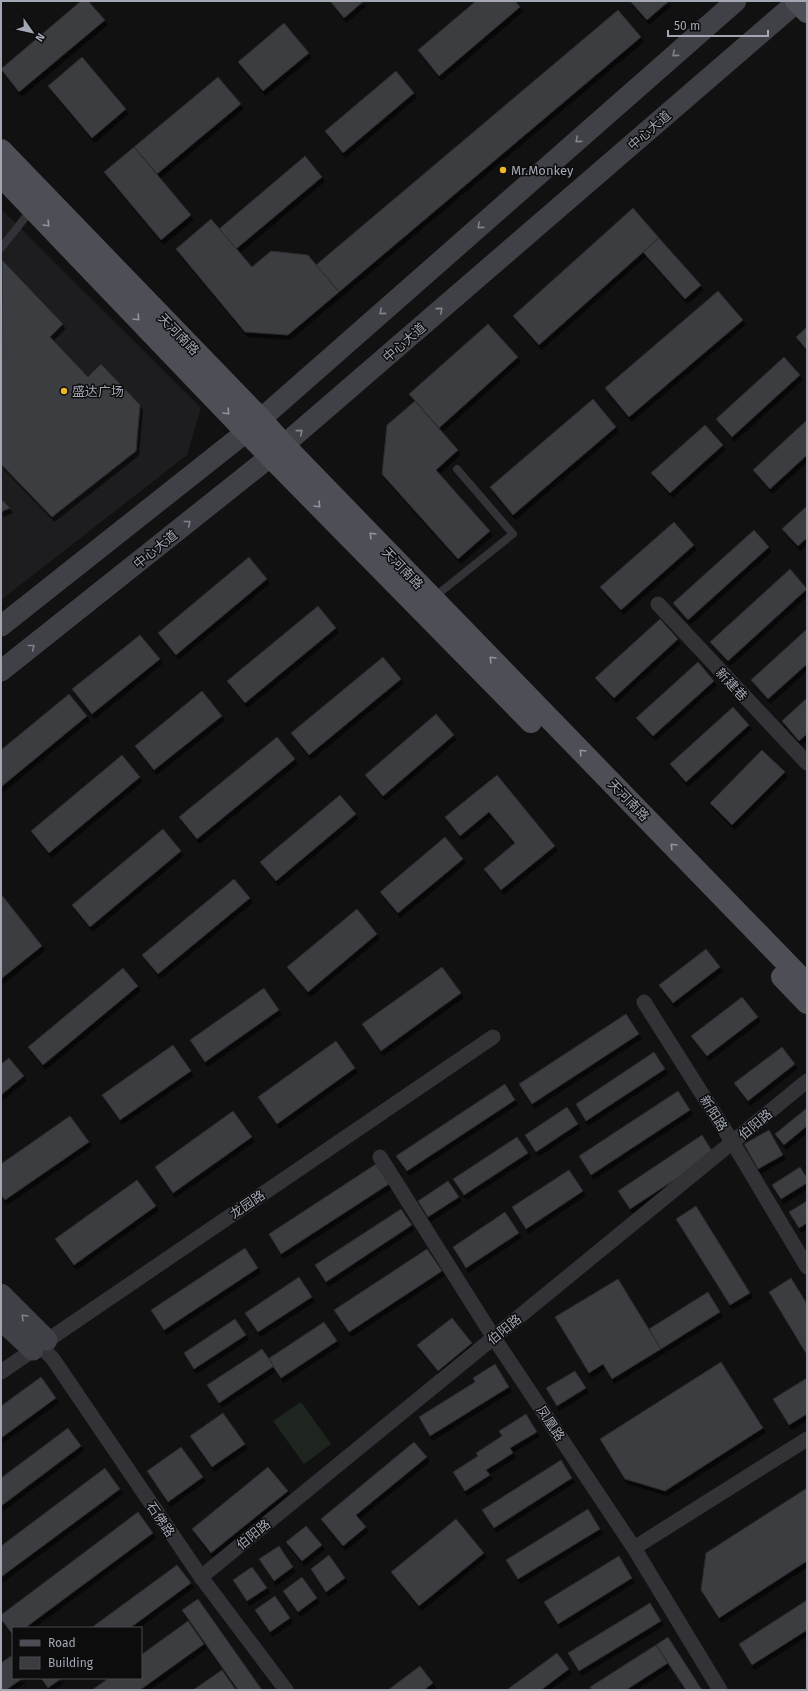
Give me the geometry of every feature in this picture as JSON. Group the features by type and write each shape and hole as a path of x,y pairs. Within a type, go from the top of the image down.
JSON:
{"main road":[{"path":"1,626 254,426 736,1"},
{"name":"中心大道","path":"1,671 278,451 799,4"},
{"name":"天河南路","path":"1,150 254,426 807,1003"},
{"name":"天河南路","path":"1,176 254,426"},
{"name":"天河南路","path":"278,451 433,598 807,984"},
{"name":"石佛路","path":"1,1294 40,1345"},
{"name":"石佛路","path":"1,1320 40,1345"}],"street":[{"name":"新建巷","path":"658,604 807,763"},
{"name":"新阳路","path":"644,1002 733,1143 807,1267"},
{"name":"龙园路","path":"1,1372 493,1036"},
{"name":"伯阳路","path":"201,1577 807,1081"},
{"name":"凤凰路","path":"380,1157 494,1338 634,1548 720,1690"},
{"name":"石佛路","path":"40,1345 52,1359 201,1577 286,1690"},
{"path":"634,1548 807,1439"}],"lane":[{"path":"1,248 32,208"},
{"path":"433,598 513,534 457,469"}],"shaded area":[{"path":"1,209 201,408 187,455 1,600"},
{"path":"301,1402 331,1444 304,1464 273,1421"}],"building":[{"path":"81,1 88,1 105,20 19,92 1,69"},
{"path":"330,1 364,1 344,18"},
{"path":"476,1 515,1 520,7 439,76 418,50"},
{"path":"630,1 669,1 647,20"},
{"path":"618,10 641,37 339,292 316,265"},
{"path":"284,23 309,53 263,91 238,62"},
{"path":"82,57 126,109 92,138 48,86"},
{"path":"396,71 414,93 343,153 325,131"},
{"path":"218,77 241,104 157,174 134,147"},
{"path":"134,147 191,215 161,240 104,172"},
{"path":"305,156 322,177 236,249 219,229"},
{"path":"633,208 659,238 539,345 513,316"},
{"path":"211,219 252,267 271,251 308,255 339,292 288,335 245,332 176,249"},
{"path":"659,238 701,285 685,299 643,252"},
{"name":"盛达广场","path":"2,260 63,324 50,337 88,377 101,364 140,405 136,451 52,517 1,464"},
{"path":"718,291 743,320 629,417 605,388"},
{"path":"488,324 518,357 439,428 409,394"},
{"path":"807,327 807,350 796,337"},
{"path":"784,357 800,375 732,437 716,419"},
{"path":"593,399 616,427 513,515 490,487"},
{"path":"415,401 458,450 436,470 490,531 458,559 382,474 387,425"},
{"path":"807,420 807,455 770,489 753,470"},
{"path":"705,425 723,445 670,493 651,473"},
{"path":"1,499 10,508 1,512"},
{"path":"807,506 807,538 798,546 782,529"},
{"path":"674,522 694,545 621,610 600,587"},
{"path":"754,530 769,547 688,620 673,603"},
{"path":"249,557 267,579 176,655 158,633"},
{"path":"790,569 807,589 728,661 710,642"},
{"path":"318,606 336,628 245,703 227,681"},
{"path":"660,619 678,639 614,698 595,678"},
{"path":"807,629 807,664 768,699 751,680"},
{"path":"140,635 160,659 92,714 72,689"},
{"path":"383,657 401,679 309,755 291,733"},
{"path":"698,662 714,681 653,736 636,718"},
{"path":"202,691 222,716 154,770 135,746"},
{"path":"69,694 87,716 1,787 1,750"},
{"path":"807,698 807,734 799,741 782,721"},
{"path":"733,707 749,725 686,782 670,764"},
{"path":"436,714 454,735 383,796 365,775"},
{"path":"277,737 295,759 197,839 179,817"},
{"path":"762,750 785,772 732,825 710,803"},
{"path":"122,755 140,777 49,853 31,831"},
{"path":"497,775 555,846 501,890 484,869 515,843 489,812 460,836 445,817"},
{"path":"340,795 356,814 276,881 260,862"},
{"path":"163,829 181,851 90,927 72,905"},
{"path":"445,837 463,859 398,913 380,892"},
{"path":"234,879 250,898 158,974 142,955"},
{"path":"1,894 42,946 1,979"},
{"path":"357,909 377,934 308,992 287,967"},
{"path":"706,949 720,967 673,1003 659,985"},
{"path":"442,967 461,993 381,1051 362,1024"},
{"path":"123,968 138,986 43,1065 28,1047"},
{"path":"264,988 279,1010 205,1062 190,1040"},
{"path":"742,997 758,1017 707,1056 691,1036"},
{"path":"626,1014 639,1034 532,1104 519,1084"},
{"path":"336,1041 355,1068 277,1124 258,1097"},
{"path":"173,1045 191,1071 120,1120 102,1095"},
{"path":"782,1047 795,1064 748,1101 734,1083"},
{"path":"654,1052 665,1069 586,1121 576,1104"},
{"path":"9,1058 24,1076 1,1095 1,1064"},
{"path":"505,1084 515,1100 407,1171 396,1156"},
{"path":"678,1091 690,1110 591,1175 579,1156"},
{"path":"567,1107 578,1124 536,1152 525,1135"},
{"path":"807,1108 807,1126 784,1145 775,1134"},
{"path":"233,1111 252,1137 173,1193 155,1167"},
{"path":"70,1116 89,1142 5,1200 1,1195 1,1164"},
{"path":"769,1130 783,1155 758,1169 744,1144"},
{"path":"702,1135 714,1154 630,1209 618,1191"},
{"path":"517,1137 528,1153 464,1195 453,1179"},
{"path":"376,1164 389,1184 281,1254 269,1234"},
{"path":"800,1167 807,1178 807,1183 781,1199 772,1185"},
{"path":"569,1170 583,1191 526,1229 512,1207"},
{"path":"137,1180 156,1206 74,1265 55,1239"},
{"path":"448,1181 459,1197 428,1217 418,1201"},
{"path":"807,1201 807,1223 799,1228 789,1212"},
{"path":"696,1206 750,1293 730,1305 676,1219"},
{"path":"401,1209 412,1225 326,1282 315,1265"},
{"path":"505,1212 519,1233 466,1268 453,1247"},
{"path":"245,1248 258,1268 164,1330 151,1310"},
{"path":"427,1249 442,1271 349,1332 334,1310"},
{"path":"299,1277 312,1297 258,1332 245,1313"},
{"path":"791,1278 807,1304 807,1355 769,1292"},
{"path":"618,1279 661,1349 612,1379 603,1364 589,1373 555,1317"},
{"path":"708,1292 720,1312 661,1349 649,1329"},
{"path":"452,1318 472,1343 438,1371 417,1345"},
{"path":"235,1319 246,1335 194,1369 184,1353"},
{"path":"324,1322 337,1341 281,1378 268,1359"},
{"path":"262,1349 274,1366 219,1403 207,1385"},
{"path":"721,1362 763,1428 665,1491 625,1479 600,1439"},
{"path":"495,1364 509,1387 430,1436 419,1417 475,1382 473,1378"},
{"path":"575,1371 586,1388 557,1406 546,1388"},
{"path":"41,1377 56,1398 1,1438 1,1406"},
{"path":"807,1378 807,1414 789,1425 773,1399"},
{"path":"223,1413 245,1444 212,1467 190,1436"},
{"path":"526,1414 537,1432 510,1448 513,1453 486,1470 490,1475 465,1491 453,1472 478,1456 476,1453 502,1436 499,1431"},
{"path":"68,1428 81,1446 1,1506 1,1478"},
{"path":"414,1442 427,1457 356,1515 366,1527 343,1546 321,1519"},
{"path":"181,1447 203,1477 168,1502 147,1471"},
{"path":"561,1460 572,1478 494,1528 482,1510"},
{"path":"268,1467 288,1491 211,1553 192,1529"},
{"path":"105,1468 120,1489 1,1577 1,1546"},
{"path":"807,1488 807,1561 719,1618 701,1590 706,1553"},
{"path":"588,1509 600,1529 518,1579 506,1560"},
{"path":"138,1512 153,1533 26,1627 12,1627 12,1634 1,1619 1,1615"},
{"path":"456,1519 484,1553 419,1606 391,1572"},
{"path":"306,1526 322,1545 302,1561 286,1542"},
{"path":"279,1546 293,1567 274,1581 259,1559"},
{"path":"329,1555 345,1578 326,1592 311,1569"},
{"path":"619,1556 632,1578 558,1624 544,1602"},
{"path":"177,1565 191,1583 131,1627 92,1627"},
{"path":"252,1567 267,1588 247,1601 233,1580"},
{"path":"302,1577 317,1598 298,1612 283,1591"},
{"path":"275,1596 290,1618 270,1632 255,1610"},
{"path":"198,1599 262,1690 238,1690 182,1610"},
{"path":"807,1600 807,1630 752,1665 739,1644"},
{"path":"650,1603 661,1621 579,1671 568,1653"},
{"path":"188,1621 204,1644 140,1690 92,1690 108,1679 142,1679 142,1654"},
{"path":"668,1637 702,1690 686,1690 656,1645"},
{"path":"656,1645 668,1663 626,1690 592,1690 590,1687"},
{"path":"557,1653 569,1669 541,1690 508,1689"},
{"path":"11,1656 12,1679 22,1679 6,1690 1,1690 1,1663"},
{"path":"420,1666 433,1683 424,1690 388,1690"},
{"path":"222,1670 236,1690 193,1690"},
{"path":"42,1679 61,1679 48,1688"}],"place":[{"name":"Mr.Monkey","path":"503,170"},
{"name":"盛达广场","path":"64,391"}]}
